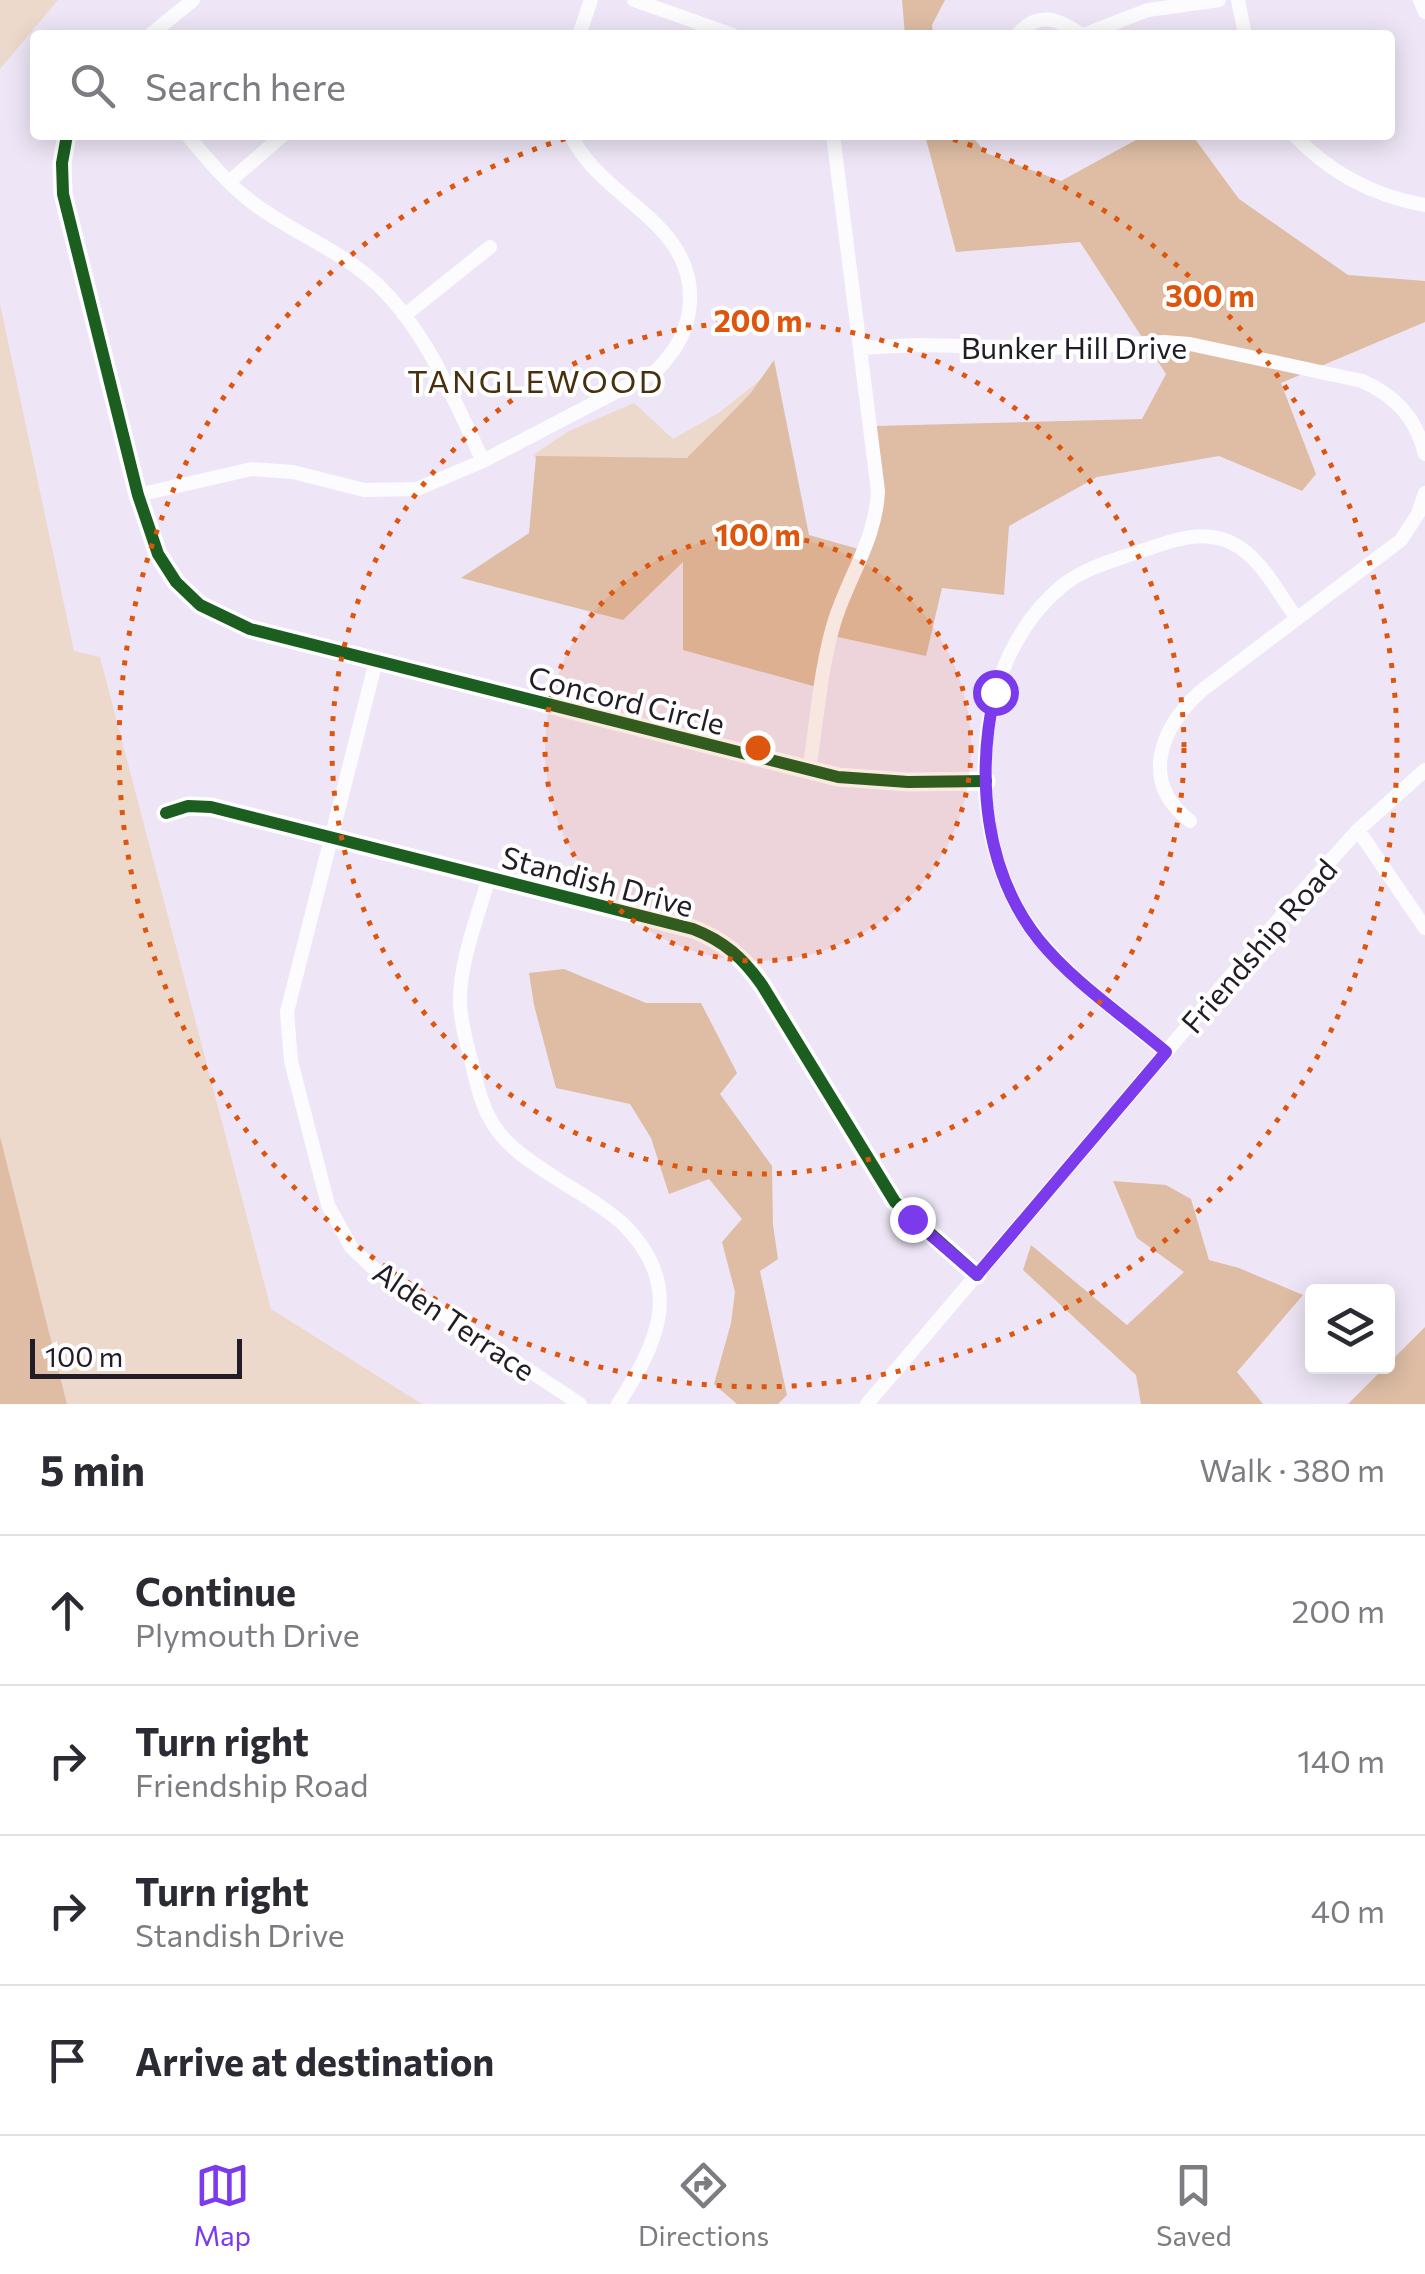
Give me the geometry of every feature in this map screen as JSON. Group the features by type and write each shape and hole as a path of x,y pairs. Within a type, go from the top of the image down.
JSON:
{"street":[{"path":"156,30 192,0"},
{"path":"581,30 591,0"},
{"path":"634,0 719,30"},
{"path":"1096,30 1148,10 1219,0"},
{"path":"1238,0 1243,30"},
{"path":"1420,0 1425,12"},
{"path":"1022,30 1046,18 1075,30"},
{"path":"66,140 63,194 138,494 161,560 176,582 200,605 250,629 376,661"},
{"path":"191,140 255,204 368,277 404,314 422,340 483,461"},
{"path":"229,182 277,140"},
{"path":"138,494 252,469 294,472 364,490 394,492 436,484 647,378 674,350 686,326 690,288 687,270 661,228 584,158 574,140"},
{"path":"809,770 834,620 869,542 878,490 833,140"},
{"path":"1299,140 1323,162 1357,184 1392,198 1425,204"},
{"path":"404,314 490,247"},
{"name":"Bunker Hill Drive","path":"861,348 1190,344 1362,380 1402,406 1424,444"},
{"path":"1190,821 1172,808 1160,779 1162,753 1174,721 1202,690 1294,615 1401,540 1418,514 1425,494"},
{"path":"1166,1052 1058,960 1025,920 997,860 986,781 988,723 1008,659 1042,604 1075,576 1094,567 1182,538 1221,538 1243,550 1294,615"},
{"name":"Concord Circle","path":"376,661 809,770 869,780 986,781"},
{"name":"Alden Terrace","path":"376,661 286,1027 291,1061 333,1220 351,1247 372,1267 580,1404"},
{"name":"Friendship Road","path":"868,1404 1358,830 1425,770"},
{"name":"Standish Drive","path":"166,814 188,806 211,807 692,929 726,944 762,985 895,1202 977,1275"},
{"path":"1358,830 1425,928"},
{"path":"489,877 460,1000 466,1040 486,1112 516,1151 621,1222 644,1251 656,1280 660,1318 654,1343 618,1404"}],"shaded area":[{"path":"0,0 58,0 30,30 0,69"},
{"path":"902,0 945,0 932,30 905,30"},
{"path":"926,140 975,140 986,153 1061,181 1136,140 1196,140 1239,199 1348,275 1425,281 1425,322 1281,383 1316,474 1302,491 1219,456 1097,477 1009,526 1004,595 942,588 926,656 833,636 824,689 683,650 683,562 623,620 461,578 529,533 536,456 687,458 750,394 774,360 809,535 869,552 876,426 1142,419 1166,374 1080,242 956,252"},
{"path":"0,304 74,651 100,657 271,1309 422,1404 67,1404 0,1136"},
{"path":"761,379 726,484 571,509 533,455 569,431 634,403 673,439 720,412"},
{"path":"564,969 646,1003 701,1003 737,1073 720,1094 772,1166 778,1259 760,1271 787,1395 778,1404 737,1404 714,1384 735,1292 722,1242 742,1219 709,1179 669,1194 651,1138 630,1104 556,1088 529,973"},
{"path":"0,1136 67,1404 0,1404"},
{"path":"1113,1181 1166,1185 1191,1199 1209,1260 1303,1295 1237,1372 1263,1404 1141,1404 1136,1375 1023,1270 1031,1245 1127,1325 1184,1272 1137,1238"},
{"path":"1425,1327 1425,1404 1348,1404 1378,1374 1395,1374 1395,1357"}],"cycle path":[{"path":"66,140 63,194 138,495 158,554 176,582 200,605 250,629 838,777 908,782 986,781"},
{"path":"166,813 188,806 211,807 693,929 714,939 740,959 762,985 895,1202 977,1275"}],"district":[{"name":"TANGLEWOOD","path":"536,380"}],"route":[{"path":"912,1219 977,1275 1166,1052 1058,960 1014,902 997,860 990,827 986,745 995,692"}]}
